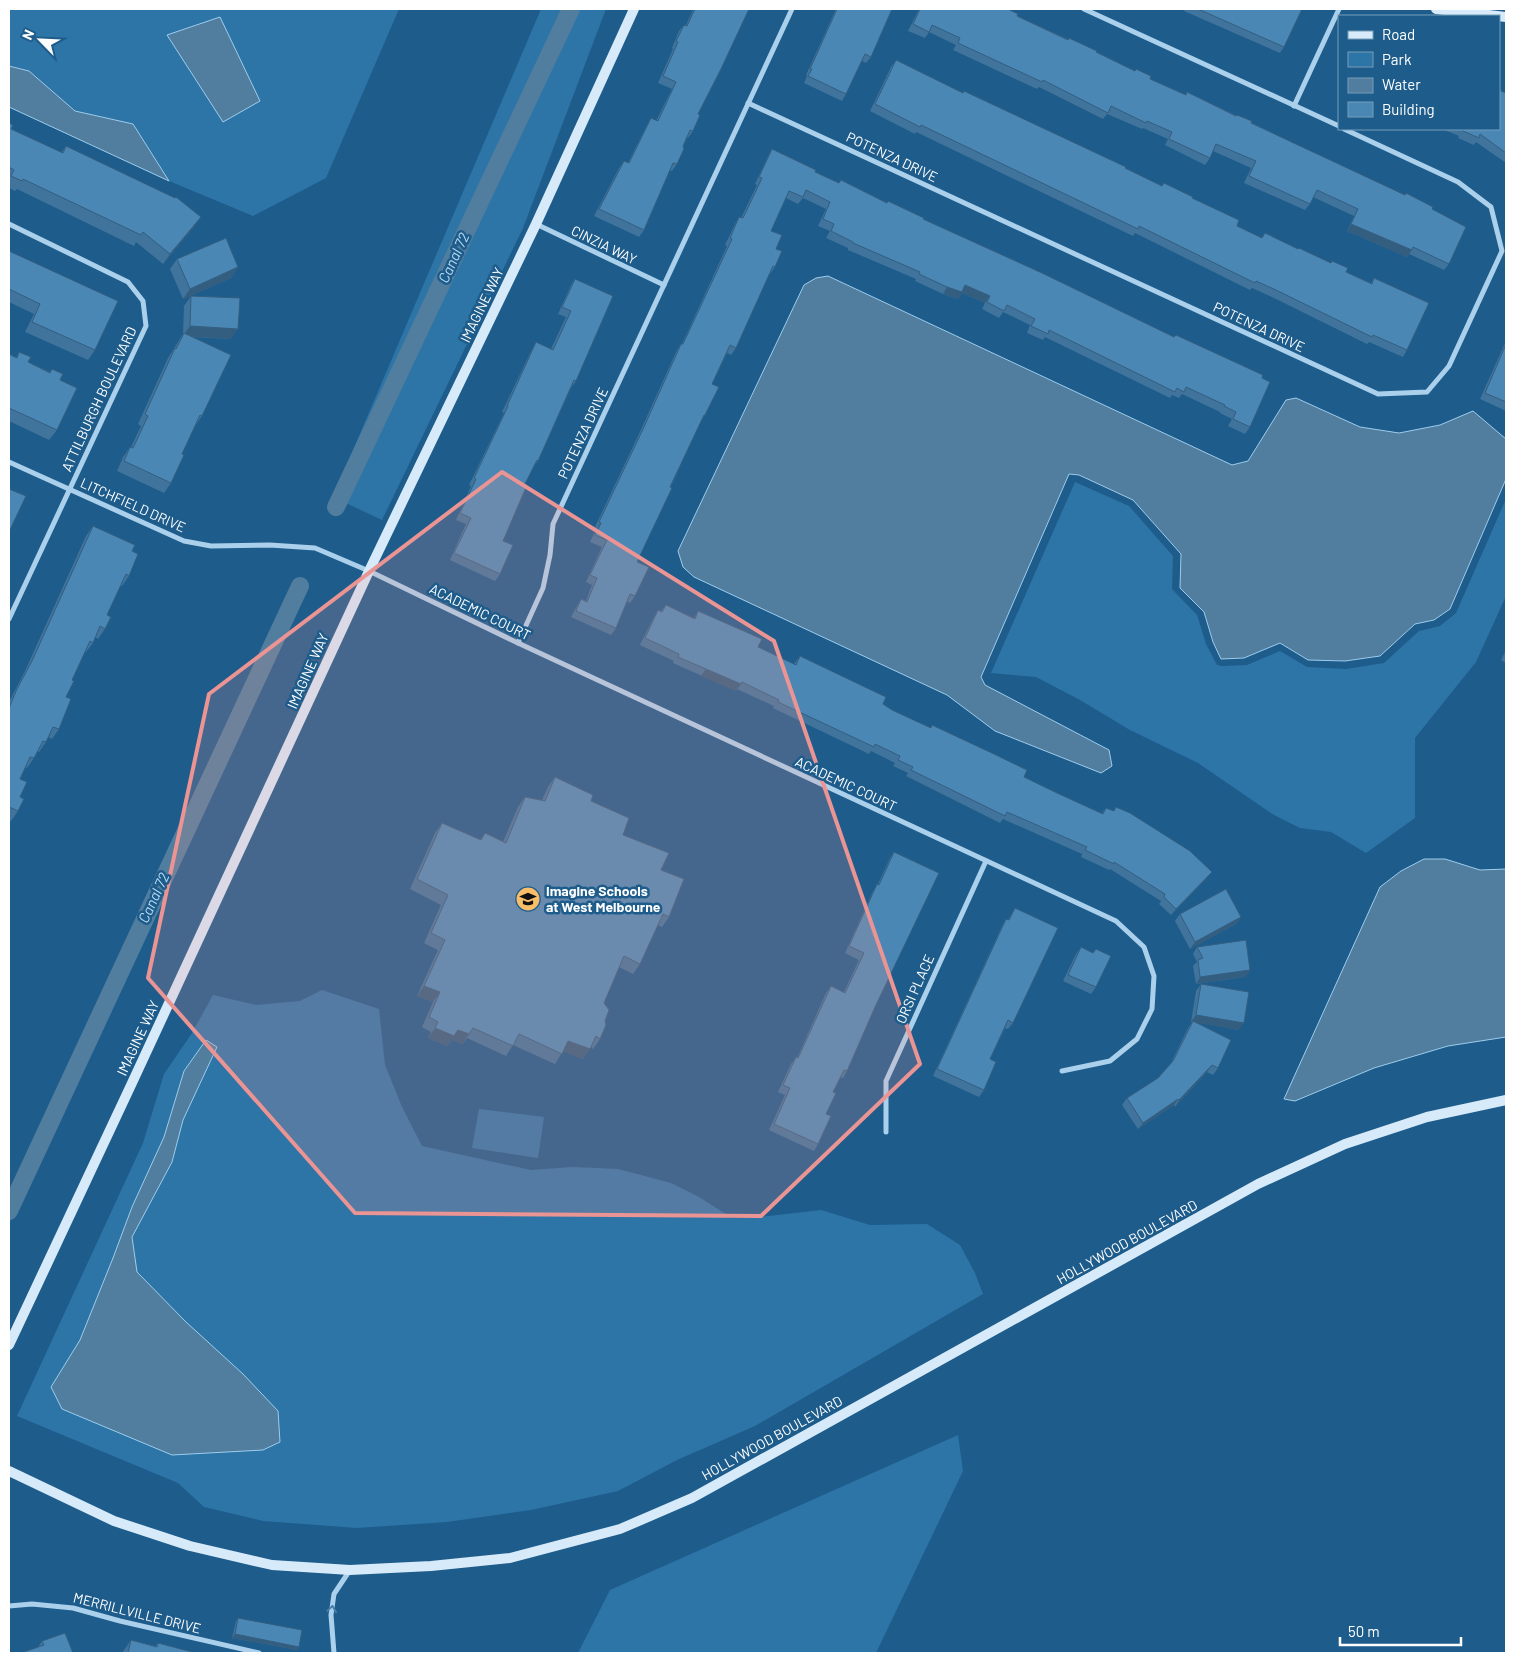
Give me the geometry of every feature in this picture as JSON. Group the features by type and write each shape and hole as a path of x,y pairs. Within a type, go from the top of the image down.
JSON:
{"street":[{"name":"IMAGINE WAY","path":"9,1345 149,1048 369,571 536,224 634,9"},
{"name":"POTENZA DRIVE","path":"518,643 543,588 550,555 553,524 792,9"},
{"path":"1084,9 1338,126"},
{"path":"1294,106 1339,9"},
{"path":"1436,9 1488,15"},
{"name":"POTENZA DRIVE","path":"748,103 1378,394 1428,392 1449,366 1502,252 1491,207 1458,182 1346,130"},
{"name":"ATTILBURGH BOULEVARD","path":"9,224 128,282 143,301 146,326 9,619"},
{"name":"CINZIA WAY","path":"536,224 664,285"},
{"name":"LITCHFIELD DRIVE","path":"9,462 184,541 211,546 270,545 315,548 369,571"},
{"name":"ACADEMIC COURT","path":"369,571 518,643 1116,921 1144,947 1154,976 1152,1009 1137,1039 1110,1061 1062,1072"},
{"name":"ORSI PLACE","path":"886,1132 886,1082 986,861"},
{"name":"HOLLYWOOD BOULEVARD","path":"9,1471 114,1521 190,1546 272,1565 350,1570 431,1566 510,1558 620,1529 692,1498 1258,1184 1345,1144 1426,1117 1506,1100"},
{"path":"334,1653 330,1615 334,1594 350,1570"},
{"name":"MERRILLVILLE DRIVE","path":"9,1606 32,1604 73,1608 120,1621 259,1653"}],"highlighted area":[{"path":"502,472 774,641 920,1064 761,1216 355,1213 148,978 209,694"}],"green space":[{"path":"9,9 399,9 326,178 253,216 169,181 133,124 75,111 29,71 9,66"},
{"path":"541,9 606,9 523,228 382,520 333,497"},
{"path":"1075,482 1129,506 1173,556 1172,589 1197,615 1206,644 1217,665 1222,666 1247,665 1280,651 1307,667 1346,669 1384,663 1419,631 1440,626 1456,613 1506,499 1506,596 1476,662 1415,738 1415,818 1366,853 1331,832 1300,828 1274,815 1198,763 1130,730 1080,700 1036,677 991,673"},
{"path":"322,990 379,1009 385,1065 402,1107 422,1146 531,1170 572,1167 618,1169 671,1183 699,1197 732,1218 760,1217 821,1210 870,1225 927,1224 960,1245 975,1273 983,1294 755,1426 677,1460 618,1491 531,1510 447,1522 357,1528 263,1521 204,1507 178,1483 17,1416 143,1143 164,1074 192,1033 213,995 256,1005 300,1001"},
{"path":"479,1109 544,1117 538,1158 472,1148"},
{"path":"958,1435 963,1471 876,1653 578,1653 610,1590"}],"water":[{"path":"220,17 260,101 223,122 167,35"},
{"path":"9,66 29,71 75,111 133,124 169,181 9,107"},
{"path":"828,276 1232,465 1248,461 1286,400 1296,398 1360,427 1399,433 1440,425 1473,411 1506,439 1506,479 1450,609 1434,620 1415,624 1380,656 1345,661 1308,660 1280,643 1244,658 1221,659 1213,642 1204,612 1180,588 1181,554 1133,500 1079,475 1069,474 981,677 985,685 1109,750 1112,766 1101,773 995,731 947,695 694,577 683,567 678,551 804,285 816,278"},
{"path":"1424,859 1445,859 1480,870 1506,869 1506,1037 1448,1046 1374,1068 1295,1101 1284,1099 1380,887 1401,871"},
{"path":"206,1040 217,1047 183,1120 172,1162 132,1237 137,1272 186,1322 243,1374 278,1411 280,1442 263,1450 172,1455 62,1409 51,1387 80,1340 132,1207 164,1137 184,1071"}],"building":[{"path":"695,9 749,9 698,114 700,115 693,131 690,130 677,164 673,163 644,230 599,209 624,161 629,163 651,118 658,121 676,82 663,76 678,42 676,41 684,25 687,26"},
{"path":"837,9 892,9 871,57 865,54 846,94 808,76"},
{"path":"920,9 1008,9 1018,14 1017,16 1068,40 1069,38 1135,71 1136,69 1151,76 1150,79 1186,95 1187,92 1236,116 1252,121 1251,123 1405,195 1406,193 1466,227 1449,264 1413,247 1412,250 1351,224 1358,209 1317,190 1310,204 1249,176 1256,161 1216,144 1210,158 1169,139 1172,132 1147,121 1146,123 1111,106 1108,113 1043,80 1042,82 958,43 960,38 932,25 929,32 913,24"},
{"path":"1198,9 1302,9 1284,47"},
{"path":"896,60 963,93 964,91 1126,167 1162,186 1164,183 1193,197 1239,220 1237,226 1262,238 1265,233 1331,263 1332,261 1348,268 1346,272 1372,284 1374,278 1429,303 1407,350 1373,335 1372,337 1256,281 1255,283 1139,226 1138,229 875,104"},
{"path":"1500,90 1506,93 1506,153 1480,134 1479,138 1463,131 1500,130"},
{"path":"9,123 13,125 11,129 63,153 66,146 176,197 201,217 170,254 143,232 141,235 23,179 22,181 11,176 14,170 9,167"},
{"path":"772,149 816,170 815,172 839,183 841,180 887,203 888,201 1174,337 1176,335 1263,375 1262,378 1270,382 1250,427 1233,419 1236,412 1225,405 1186,387 1184,392 1177,388 1175,392 1049,330 1048,334 1031,326 1035,319 1007,305 1004,311 987,302 990,296 965,285 962,292 947,287 919,274 920,272 853,243 831,231 834,224 823,219 830,202 806,190 803,197 789,191 771,231 782,235 776,249 782,251 775,267 773,266 736,348 730,345 712,384 719,387 670,487 672,488 637,562 649,567 635,596 630,594 616,628 576,611 581,599 587,602 597,578 590,575 607,540 595,535 601,523 599,522 732,239 730,238 739,217 743,218 762,178 759,177"},
{"path":"226,238 238,267 190,289 177,259"},
{"path":"9,251 118,301 95,350 32,322 40,304 9,289"},
{"path":"575,279 613,296 576,381 574,380 538,461 525,484 527,485 503,541 513,545 500,574 454,553 471,518 460,513 536,342 553,350 571,311 562,307"},
{"path":"191,296 240,298 238,329 190,326"},
{"path":"184,333 231,355 202,416 200,415 171,483 124,461 130,447 133,448 148,416 145,414 175,348"},
{"path":"1506,344 1506,402 1485,393"},
{"path":"19,352 31,357 28,362 50,373 52,369 63,374 60,380 77,388 57,430 9,408 9,354 17,358"},
{"path":"9,489 26,496 9,532"},
{"path":"93,526 135,545 132,551 138,554 129,576 126,574 107,615 111,617 105,629 100,626 93,643 90,641 72,680 74,681 66,697 71,699 59,729 53,727 46,742 43,741 34,758 30,757 20,779 27,782 20,797 24,799 18,811 9,807 9,708"},
{"path":"666,605 695,619 698,611 762,639 758,647 796,665 800,656 886,697 883,704 892,710 931,728 932,725 1027,770 1024,777 1103,814 1106,808 1114,811 1116,807 1130,813 1190,851 1212,872 1176,909 1164,897 1165,894 1114,862 1114,864 1085,850 1087,847 1007,812 1005,816 911,770 913,767 898,760 900,756 875,744 874,747 778,702 779,700 742,682 741,684 678,657 679,654 645,638 658,610 662,612"},
{"path":"555,777 593,795 591,801 629,818 623,835 669,853 661,870 684,879 669,917 663,914 640,964 624,956 604,1003 609,1010 605,1021 606,1025 600,1039 596,1036 590,1049 568,1041 562,1054 519,1034 513,1046 473,1028 469,1034 458,1030 454,1036 435,1028 438,1022 429,1017 440,992 424,986 445,940 431,933 448,895 417,879 442,823 481,840 485,833 506,843 525,797 545,801"},
{"path":"894,852 939,873 875,1007 847,1071 844,1070 833,1092 836,1093 826,1114 831,1116 818,1144 774,1124 790,1088 783,1085 796,1057 798,1058 831,986 845,993 864,953 849,946 877,884 879,885"},
{"path":"1226,889 1241,917 1195,942 1180,914"},
{"path":"1015,908 1058,928 1013,1023 1008,1020 990,1059 996,1062 984,1090 937,1069 1006,919 1009,920"},
{"path":"1246,940 1250,970 1200,977 1198,960 1203,958 1197,947"},
{"path":"1081,947 1093,953 1096,949 1111,956 1096,987 1068,975"},
{"path":"1201,984 1249,992 1244,1023 1196,1015"},
{"path":"1193,1021 1231,1040 1218,1068 1212,1065 1179,1100 1143,1123 1127,1098 1158,1078 1173,1061"},
{"path":"238,1618 302,1630 299,1647 235,1634"},
{"path":"65,1633 73,1653 21,1653 44,1645 42,1641"},
{"path":"131,1640 157,1647 158,1643 196,1653 128,1653"}],"waterway":[{"name":"Canal 72","path":"336,507 571,9"},
{"name":"Canal 72","path":"9,1211 300,586"}],"place":[{"name":"Imagine Schools at West Melbourne","path":"528,899"}]}
